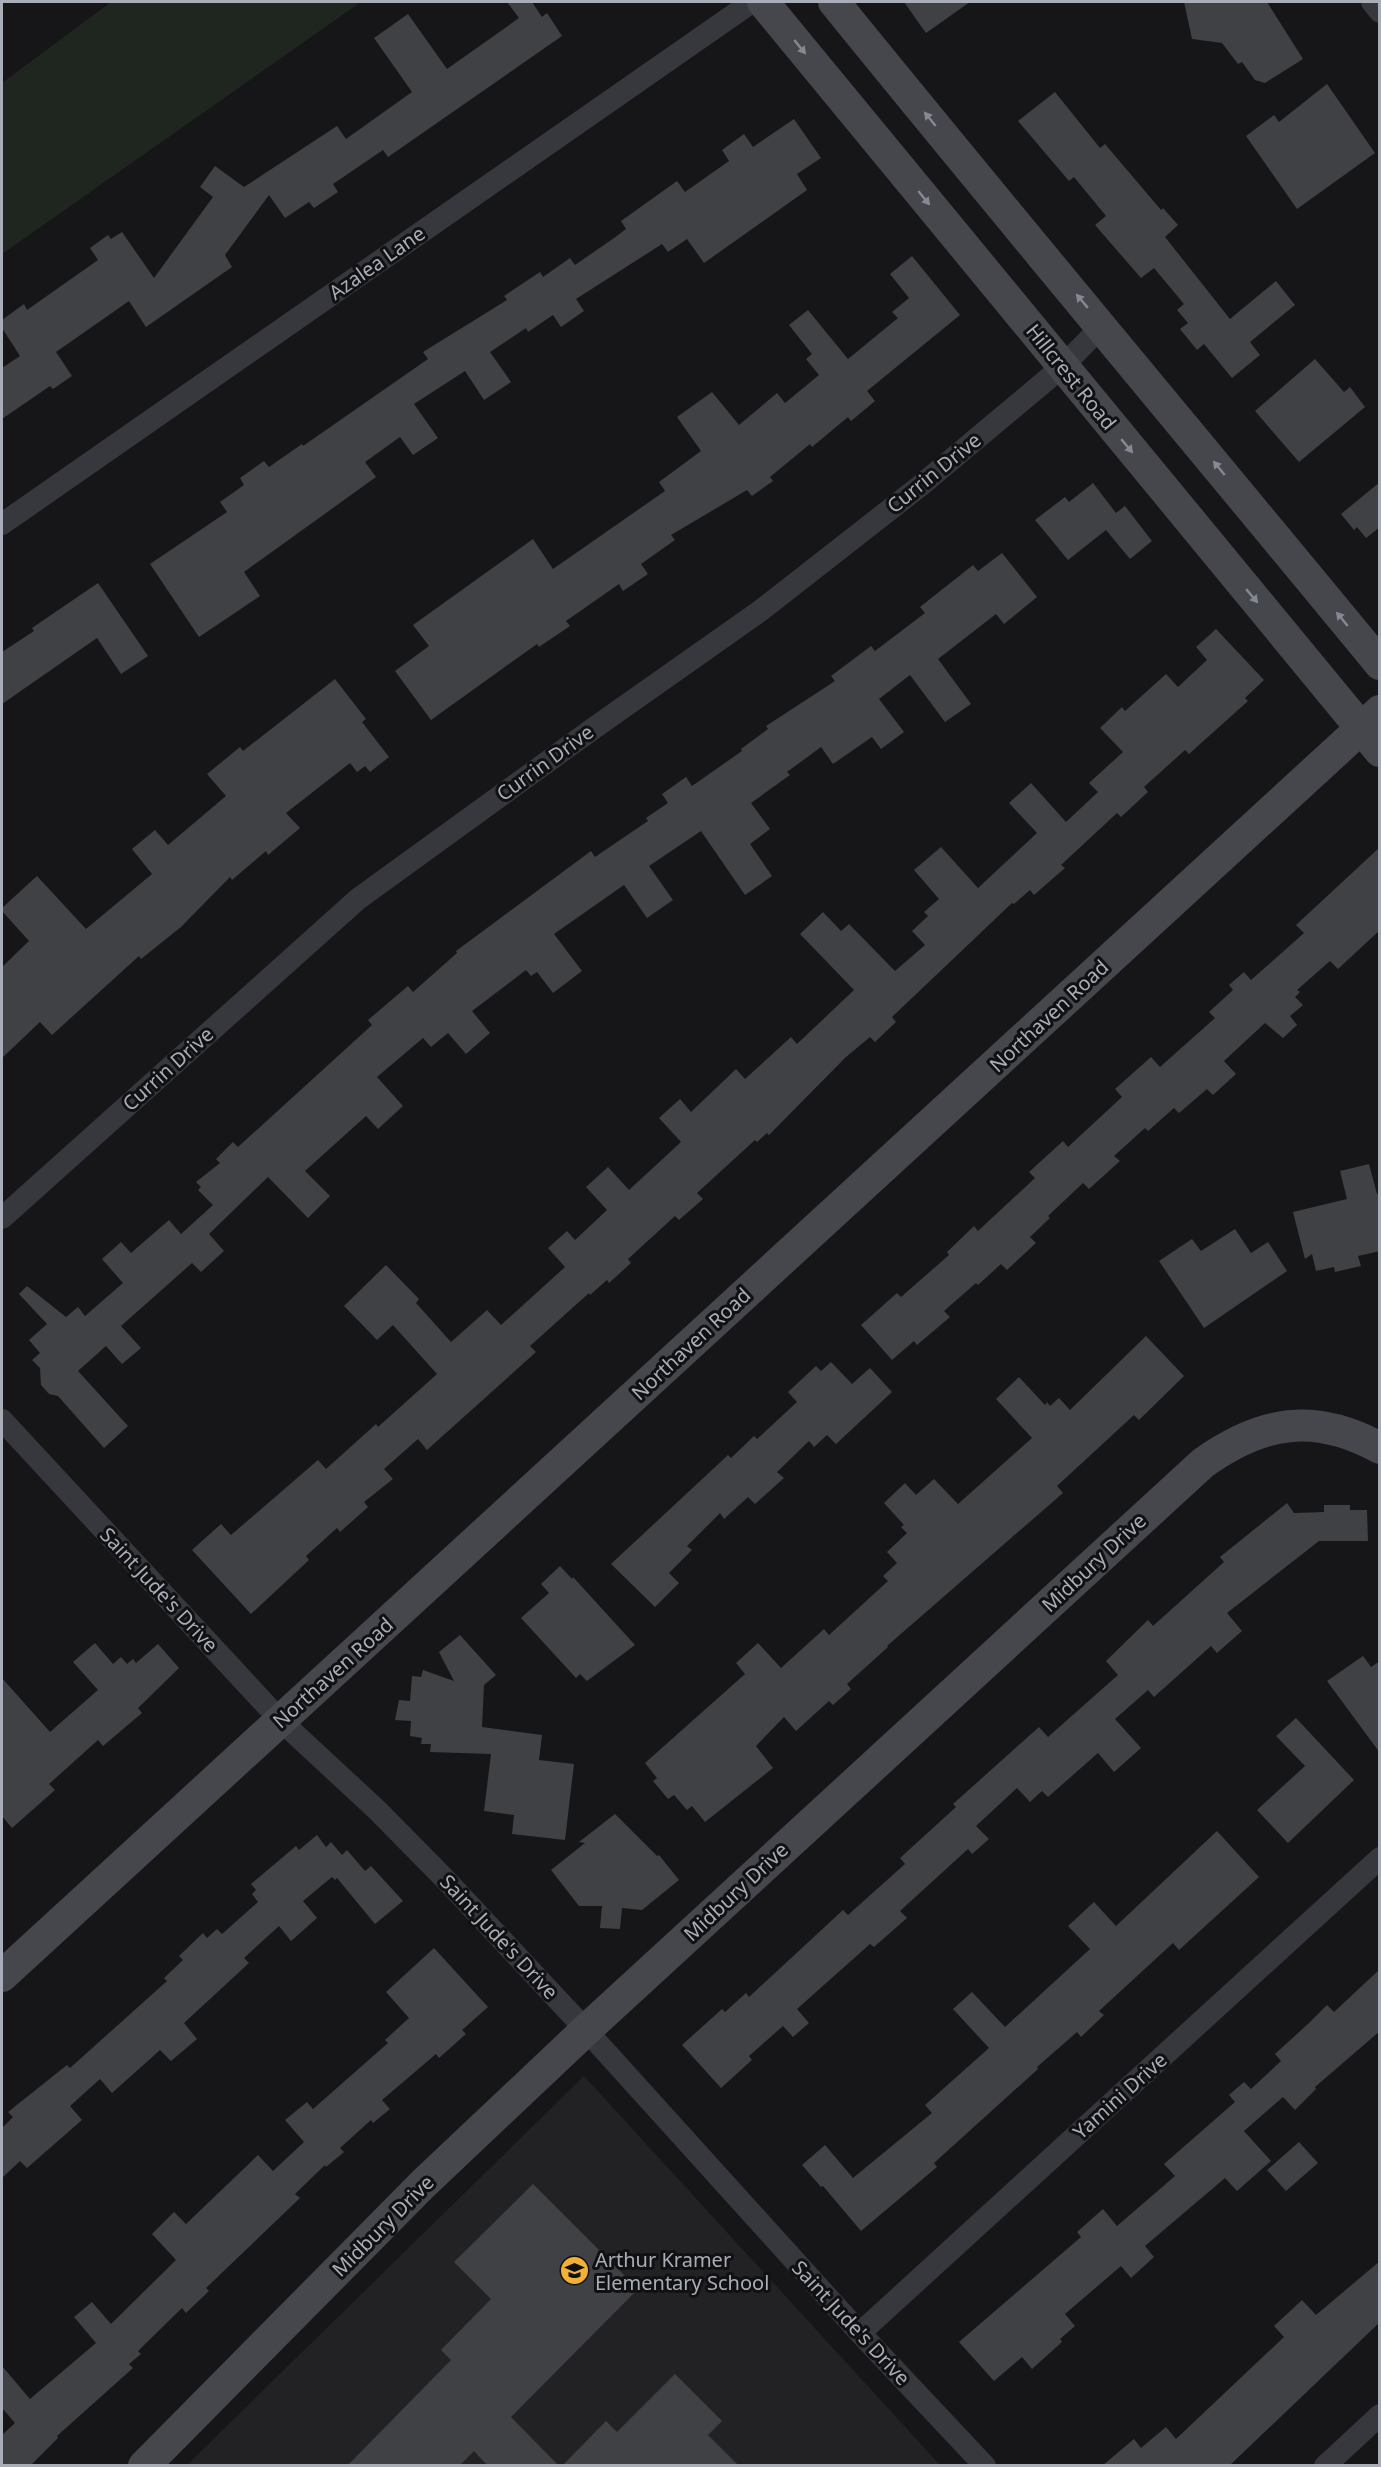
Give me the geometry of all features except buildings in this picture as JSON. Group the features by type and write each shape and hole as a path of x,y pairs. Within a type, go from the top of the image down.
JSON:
{"street":[{"name":"Azalea Lane","path":"2,524 752,2"},
{"name":"Hillcrest Road","path":"763,2 1062,367 1374,730"},
{"path":"834,2 950,146 1102,326 1380,664"},
{"path":"1372,2 1380,12"},
{"name":"Currin Drive","path":"2,1218 358,899 760,611 920,486 1062,367 1102,326"},
{"name":"Northaven Road","path":"2,1976 1374,730"},
{"name":"Saint Jude's Drive","path":"2,1420 281,1721 377,1810 586,2030 860,2333 985,2466"},
{"name":"Midbury Drive","path":"144,2466 423,2184 586,2030 1203,1463 1229,1444 1257,1432 1288,1426 1319,1425 1344,1432 1380,1448"},
{"name":"Yamini Drive","path":"860,2333 1380,1858"},
{"path":"1325,2466 1380,2415"}],"shaded area":[{"path":"111,2 361,2 2,254 2,83"},
{"name":"Arthur Kramer Elementary School","path":"584,2076 940,2465 186,2466"}],"place":[{"name":"Arthur Kramer Elementary School","path":"574,2271"}]}
